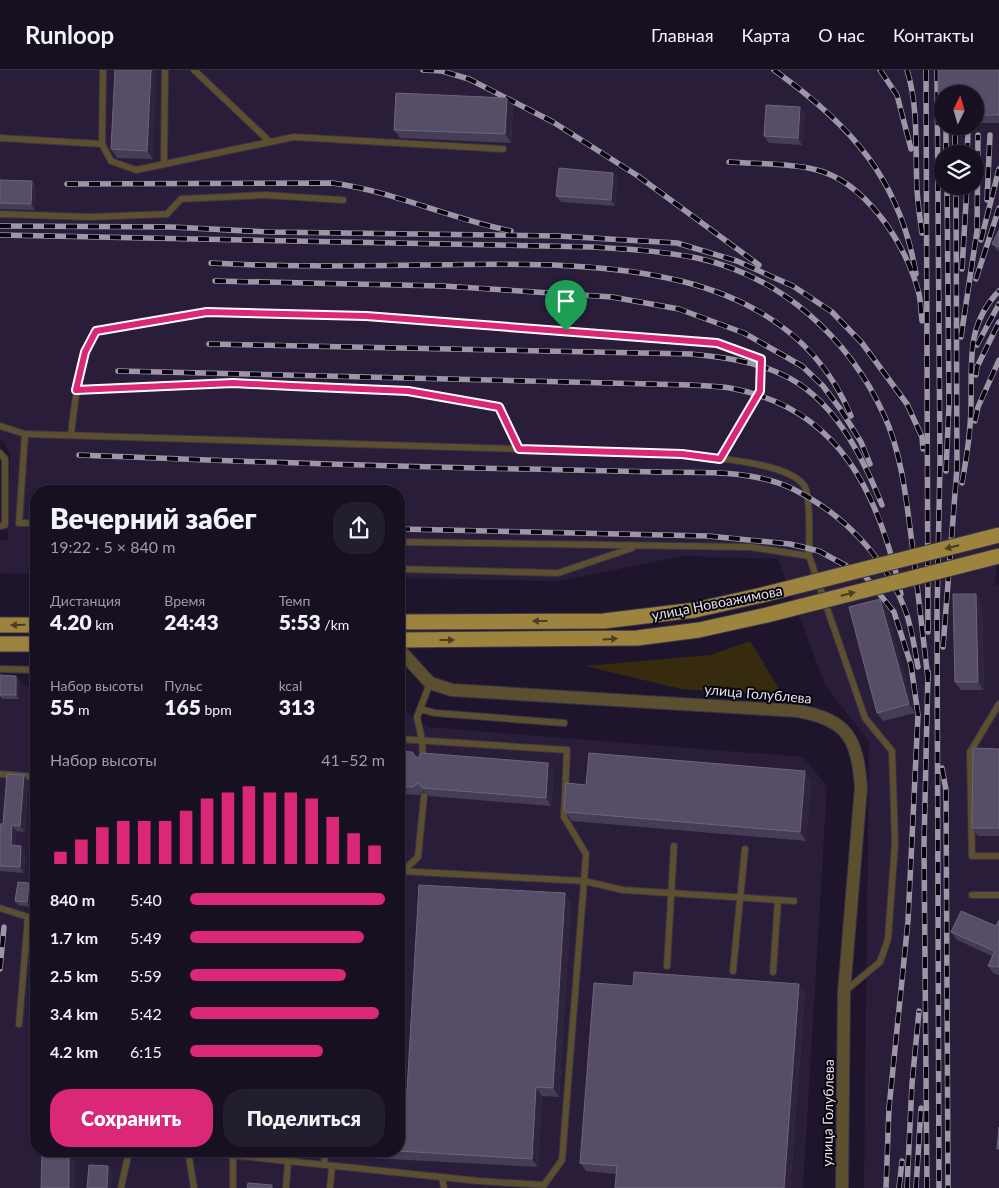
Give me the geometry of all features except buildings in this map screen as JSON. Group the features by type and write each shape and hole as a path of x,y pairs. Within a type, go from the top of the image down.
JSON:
{"main road":[{"name":"улица Новоажимова","path":"405,622 604,621 695,610 762,596 999,535"},
{"name":"улица Новоажимова","path":"405,640 638,638 698,630 766,615 999,556"},
{"path":"0,625 30,625"},
{"path":"0,644 30,644"}],"street":[{"name":"улица Голублева","path":"405,655 430,682 452,690 798,711 821,715 841,726 853,742 859,764 862,787 844,992 842,1188"}],"lane":[{"path":"103,70 102,144 111,161 136,170 294,137 503,149"},
{"path":"164,164 165,70"},
{"path":"194,70 270,142"},
{"path":"0,138 102,144"},
{"path":"0,214 90,217 168,214 181,199 264,195 343,200"},
{"path":"71,435 76,390 85,352 96,331 207,312 366,316 717,343 761,359 760,391 720,459"},
{"path":"76,390 233,383 408,391 499,407 519,449"},
{"path":"0,426 25,434 682,454 758,464 795,476 806,488 809,556 865,718 892,751 895,843 888,939 880,962 844,992"},
{"path":"25,434 20,523 30,523"},
{"path":"0,453 5,459 5,525 0,526"},
{"path":"405,542 750,547 809,556"},
{"path":"405,569 558,573 638,546"},
{"path":"0,669 30,670"},
{"path":"423,761 422,740 417,720 430,682"},
{"path":"999,704 970,752 972,856 999,856"},
{"path":"420,709 435,713 564,723"},
{"path":"242,1157 544,1186 562,1160 586,854 564,817 568,750 405,739"},
{"path":"0,774 30,776"},
{"path":"405,868 418,857 424,796"},
{"path":"667,966 674,846"},
{"path":"733,971 744,849"},
{"path":"405,872 584,881 623,890 794,901"},
{"path":"972,896 999,895"},
{"path":"773,972 778,900"},
{"path":"0,908 28,917 19,1024"},
{"path":"121,1188 128,1157"},
{"path":"189,1157 194,1188"},
{"path":"233,1157 233,1188"},
{"path":"324,1165 325,1157"},
{"path":"286,1188 288,1162"},
{"path":"330,1188 332,1166"},
{"path":"442,1177 444,1188"}],"shaded area":[{"path":"0,70 999,70 999,548 995,585 999,585 999,1188 864,1188 869,742 825,685 778,559 683,556 560,581 405,578 405,485 30,485 30,574 0,573 0,540 8,540 10,456 5,443 0,440"},
{"path":"750,641 783,695 681,689 585,666 711,655"},
{"path":"0,680 19,680 24,685 30,686 30,1157 405,1157 405,712 428,727 803,757 827,786 803,1188 0,1188"}],"railway":[{"path":"423,70 442,71 469,79 553,122 638,176 759,265"},
{"path":"774,70 826,112 849,134 868,157 884,182 898,210 908,240 916,274"},
{"path":"880,70 897,95 911,149"},
{"path":"907,70 915,115 918,207 922,233"},
{"path":"926,70 928,632"},
{"path":"937,70 940,462 937,614 939,1188"},
{"path":"946,135 946,145"},
{"path":"955,135 955,145"},
{"path":"967,145 968,135"},
{"path":"961,337 977,231 978,135"},
{"path":"987,200 990,135"},
{"path":"729,162 803,167 832,176 850,186 881,217 905,255 919,294 922,321"},
{"path":"981,240 999,169"},
{"path":"67,184 332,183 377,192 466,220 511,231"},
{"path":"946,471 949,404 947,195"},
{"path":"943,647 957,468 956,195"},
{"path":"962,269 966,195"},
{"path":"976,279 999,208"},
{"path":"0,226 172,227 268,232 558,236 677,243 737,261 793,286 832,312 862,343 907,404 922,437 923,449"},
{"path":"0,235 592,247 658,252 697,258 728,267 757,279 784,295 809,314 832,336 852,361 884,415 900,464 913,551 928,679"},
{"path":"211,263 316,266 540,265 604,268 666,277 724,295 776,322 819,362 851,416"},
{"path":"215,281 443,286 612,297 679,309 744,333 802,366 823,386 841,410 861,442 870,464"},
{"path":"962,483 970,423 973,344 981,317 988,304 999,291"},
{"path":"977,345 999,304"},
{"path":"976,375 977,367 999,322"},
{"path":"209,344 691,354 726,358 748,363 781,374 799,384 831,412 855,448 882,505"},
{"path":"975,421 978,407 999,360"},
{"path":"118,371 691,385 730,388 768,399 800,415 827,436 849,461 881,523 901,594"},
{"path":"79,455 360,465 726,473 760,478 793,489 828,510 844,523 873,554 885,570 907,614 918,667"},
{"path":"405,529 708,536 790,544 819,551 865,576 894,612 911,665 918,715 908,921 889,1108 886,1188"},
{"path":"927,1188 924,845 928,672"},
{"path":"942,768 946,790 948,1188"},
{"path":"0,969 4,927"},
{"path":"907,1188 912,1084 919,1011"},
{"path":"916,1188 921,1108"},
{"path":"899,1188 902,1161"}],"route":[{"path":"207,312 366,316 566,331 717,343 761,359 760,391 720,459 682,454 519,449 499,407 408,391 233,383 103,387 76,390 85,352 96,331 207,312"}]}
